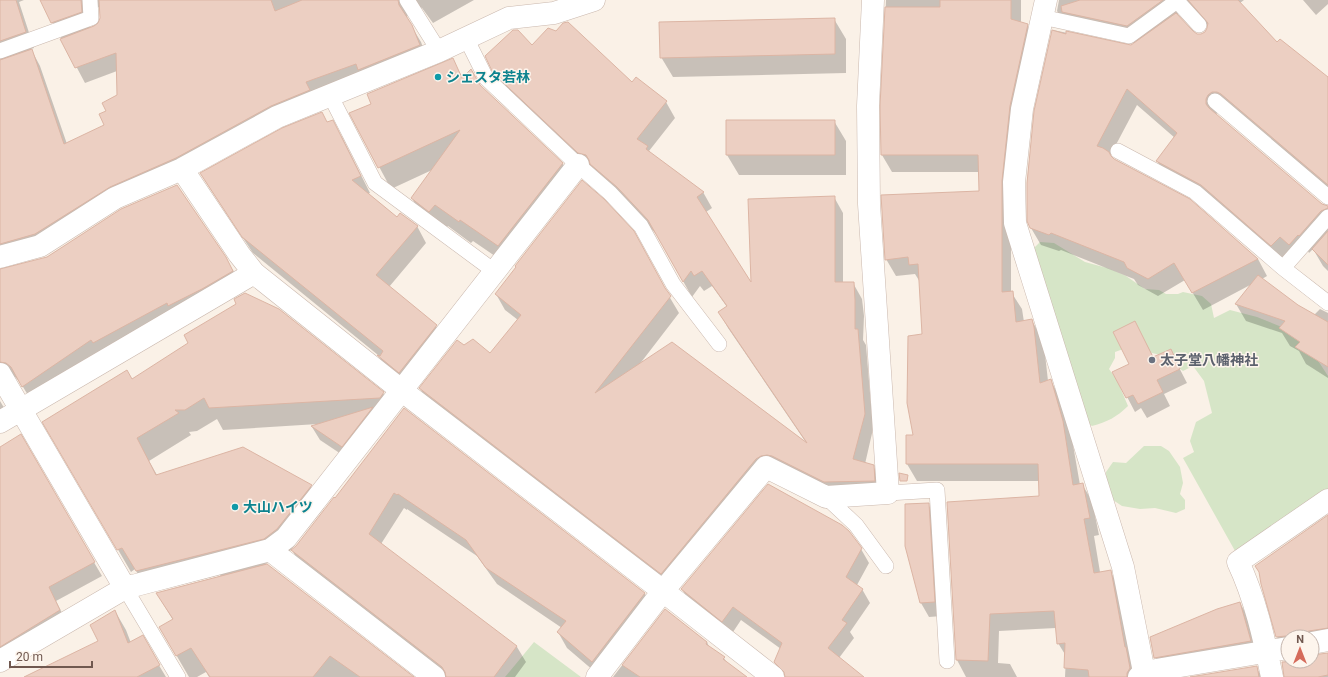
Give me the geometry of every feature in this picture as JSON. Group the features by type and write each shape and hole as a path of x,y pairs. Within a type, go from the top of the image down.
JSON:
{"street":[{"path":"0,257 40,246 115,198 182,169 277,117 439,51 509,18 554,13 594,0"},
{"path":"598,677 663,590 766,467 826,497 888,493 869,204 868,106 873,0"},
{"path":"1044,9 1022,115 1014,182 1015,223 1123,567 1152,674 1280,649"},
{"path":"0,661 125,588 270,550 286,538 578,165"},
{"path":"182,169 239,254 254,273 401,390 663,590 774,677"},
{"path":"0,422 254,273"},
{"path":"0,374 125,588"},
{"path":"1272,677 1267,651 1247,580 1238,562 1328,500"},
{"path":"270,550 434,677"}],"lane":[{"path":"0,51 91,18 90,0"},
{"path":"407,0 439,51"},
{"path":"1044,9 1129,36 1177,1 1199,25"},
{"path":"466,38 486,78 578,165 610,193 641,226 673,284 719,344"},
{"path":"330,95 375,183 494,271"},
{"path":"1216,101 1328,197"},
{"path":"1118,150 1195,192 1283,268 1328,303"},
{"path":"1283,268 1328,217"},
{"path":"888,493 937,490 947,661"},
{"path":"826,497 856,525 886,566"},
{"path":"125,588 178,677"}],"green space":[{"path":"1040,242 1054,243 1085,262 1107,268 1126,276 1145,289 1159,290 1166,294 1178,294 1183,292 1202,296 1211,304 1214,318 1230,310 1257,317 1294,332 1311,350 1328,376 1328,496 1239,558 1183,458 1194,452 1190,441 1196,422 1212,413 1204,381 1193,366 1183,371 1165,356 1152,353 1137,344 1115,352 1115,358 1109,369 1117,380 1128,406 1107,421 1092,426 1083,420 1034,248"},
{"path":"1144,446 1161,446 1169,451 1180,467 1183,483 1180,494 1185,500 1185,509 1176,513 1155,508 1140,509 1122,506 1107,496 1106,472 1113,462 1126,463"},
{"path":"534,642 581,677 505,677"}],"building":[{"path":"0,0 16,0 26,32 0,41"},
{"path":"40,0 81,0 82,12 51,23"},
{"path":"99,0 271,0 275,11 302,0 398,0 399,5 412,25 420,45 358,70 356,64 306,82 310,90 271,106 176,158 110,187 35,234 0,244 0,60 32,49 64,144 104,125 99,114 106,111 102,103 117,95 116,53 75,68 60,39 94,26 98,23 100,18"},
{"path":"940,0 1011,0 1011,19 1028,24 1010,106 1002,181 1002,292 1013,291 1016,322 1032,319 1040,383 1051,379 1063,421 1073,485 1083,483 1090,518 1084,519 1094,573 1111,570 1130,668 1127,673 1127,677 1089,677 1088,670 1064,668 1065,643 1057,644 1054,611 990,614 988,661 956,660 947,502 1039,496 1038,464 906,464 906,435 913,435 907,403 908,336 922,334 918,264 909,265 908,257 885,260 881,195 979,191 978,155 881,155 880,106 885,7 940,7"},
{"path":"1080,0 1163,0 1127,26 1062,12 1061,6"},
{"path":"1188,0 1238,0 1277,42 1280,39 1328,77 1328,185 1221,94 1212,92 1206,99 1206,104 1209,108 1322,204 1328,206 1328,208 1321,211 1289,245 1280,237 1271,246 1201,185 1156,161 1177,133 1127,89 1097,146 1109,152 1114,159 1190,199 1258,259 1192,293 1174,263 1148,279 1127,268 1124,262 1051,233 1049,235 1030,228 1027,221 1027,183 1034,111 1052,30 1066,34 1066,31 1131,45 1176,13 1193,31 1197,34 1201,34 1205,32 1208,23"},
{"path":"835,18 835,54 660,58 659,22"},
{"path":"568,22 632,82 636,77 667,101 637,139 648,146 646,149 704,192 697,197 751,282 748,199 835,196 835,282 854,282 855,329 858,329 865,414 853,459 874,465 875,481 824,482 772,456 761,456 756,459 661,574 419,388 457,340 464,345 473,339 490,353 521,315 495,294 582,180 604,199 634,231 665,288 671,296 595,393 672,342 807,443 718,312 727,306 702,271 694,276 691,271 683,282 648,220 617,187 590,164 586,155 578,153 493,73 485,56 513,30 518,30 532,45 548,28 556,31 563,23"},
{"path":"453,58 462,78 471,69 480,85 563,163 498,246 435,205 429,212 411,198 460,130 378,168 349,113 371,104 367,94"},
{"path":"322,112 327,122 333,120 361,176 352,180 397,217 400,213 418,226 376,275 437,325 399,373 377,355 380,356 383,351 242,237 200,173 282,128"},
{"path":"726,120 835,120 835,155 726,155"},
{"path":"177,185 226,257 233,271 202,289 168,306 167,303 93,343 91,340 22,387 11,367 6,363 0,362 0,269 47,257 121,209"},
{"path":"1328,231 1328,265 1312,249"},
{"path":"1258,275 1298,305 1328,322 1328,367 1295,347 1300,342 1279,328 1285,321 1235,304"},
{"path":"245,293 279,309 384,392 380,398 209,408 204,398 185,410 175,410 179,413 137,438 156,475 243,447 312,485 277,529 264,539 136,571 122,548 117,550 42,422 127,370 132,379 188,343 184,335 236,304 234,299"},
{"name":"太子堂八幡神社","path":"1135,321 1153,357 1171,349 1180,369 1157,380 1163,392 1138,404 1133,395 1126,398 1112,372 1129,364 1113,332"},
{"path":"373,407 342,447 311,426"},
{"path":"404,408 645,593 592,662 557,632 566,621 486,568 466,540 398,494 397,495 394,493 369,534 517,646 494,677 446,677 442,667 291,550 296,546 334,497 335,498"},
{"path":"21,434 95,562 49,587 60,610 0,647 0,447"},
{"path":"899,473 908,475 907,481 900,481"},
{"path":"768,484 842,525 849,531 862,548 846,577 863,589 842,620 847,623 828,648 864,677 785,677 784,672 774,662 782,643 733,607 722,622 681,589"},
{"path":"929,503 935,602 920,603 905,546 905,504"},
{"path":"1328,515 1328,628 1280,629 1280,637 1276,637 1259,572 1255,566"},
{"path":"267,564 414,677 360,677 330,656 313,677 210,677 191,648 176,656 159,627 173,619 156,593"},
{"path":"1240,602 1251,641 1154,658 1150,637 1217,609"},
{"path":"665,609 707,642 706,644 725,657 723,659 747,677 640,677 622,665"},
{"path":"115,610 128,643 143,635 160,665 137,677 24,677 98,641 90,625"},
{"path":"1328,653 1328,675 1318,677 1284,677 1283,669 1320,669 1320,654"},
{"path":"1257,666 1259,677 1190,677"}],"place":[{"name":"シェスタ若林","path":"438,77"},
{"name":"太子堂八幡神社","path":"1152,360"},
{"name":"大山ハイツ","path":"235,507"}]}
